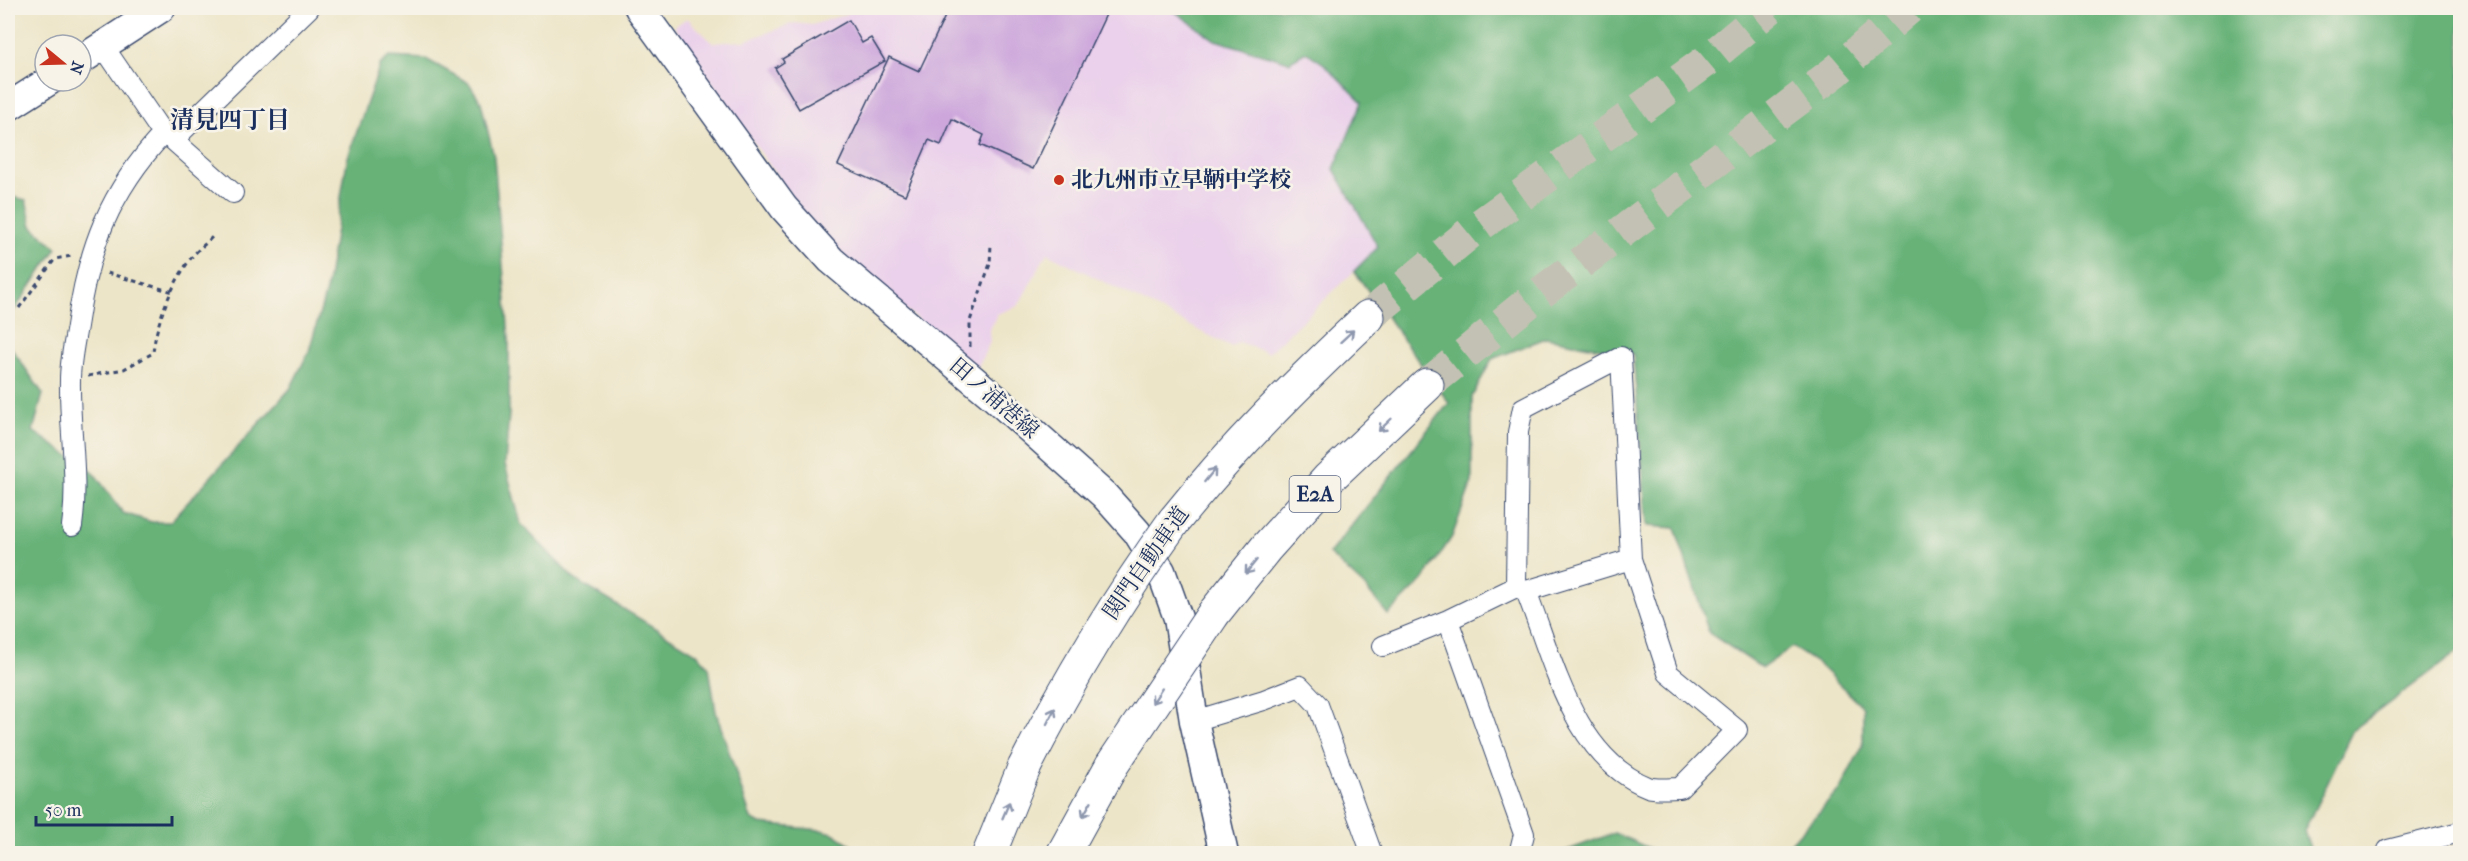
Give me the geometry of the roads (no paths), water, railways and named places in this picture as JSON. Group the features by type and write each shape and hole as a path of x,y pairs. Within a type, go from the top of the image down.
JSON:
{"highway":[{"name":"関門自動車道","path":"989,854 1024,768 1092,642 1128,584 1174,521 1222,462 1272,408 1368,317"},
{"name":"E2A","path":"1063,854 1112,765 1214,613 1266,548 1328,479 1427,385"}],"main road":[{"path":"93,52 161,8"},
{"name":"田ノ浦港線","path":"639,8 784,208 831,260 964,372 1104,495 1137,532 1161,572 1178,618 1194,721 1224,854"},
{"path":"8,107 33,91"}],"street":[{"path":"72,526 76,488 70,380 81,296 103,219 141,158 168,137 309,8"},
{"path":"93,54 168,137 233,193"},
{"path":"1621,357 1630,559 1668,673 1737,730 1680,788 1650,788 1609,764 1577,722 1521,589 1518,432 1523,408 1621,357"},
{"path":"1383,646 1521,589 1630,559"},
{"path":"1448,620 1524,834 1519,854"},
{"path":"1194,721 1264,700 1300,686 1318,705 1372,854"},
{"path":"2388,850 2429,847 2460,832"}],"tunnel":[{"path":"1368,317 1472,231 1705,62 1770,8"},
{"path":"1427,385 1530,301 1836,71 1909,8"}],"place":[{"name":"北九州市立早鞆中学校","path":"1059,180"}],"district":[{"name":"清見四丁目","path":"230,120"}]}
